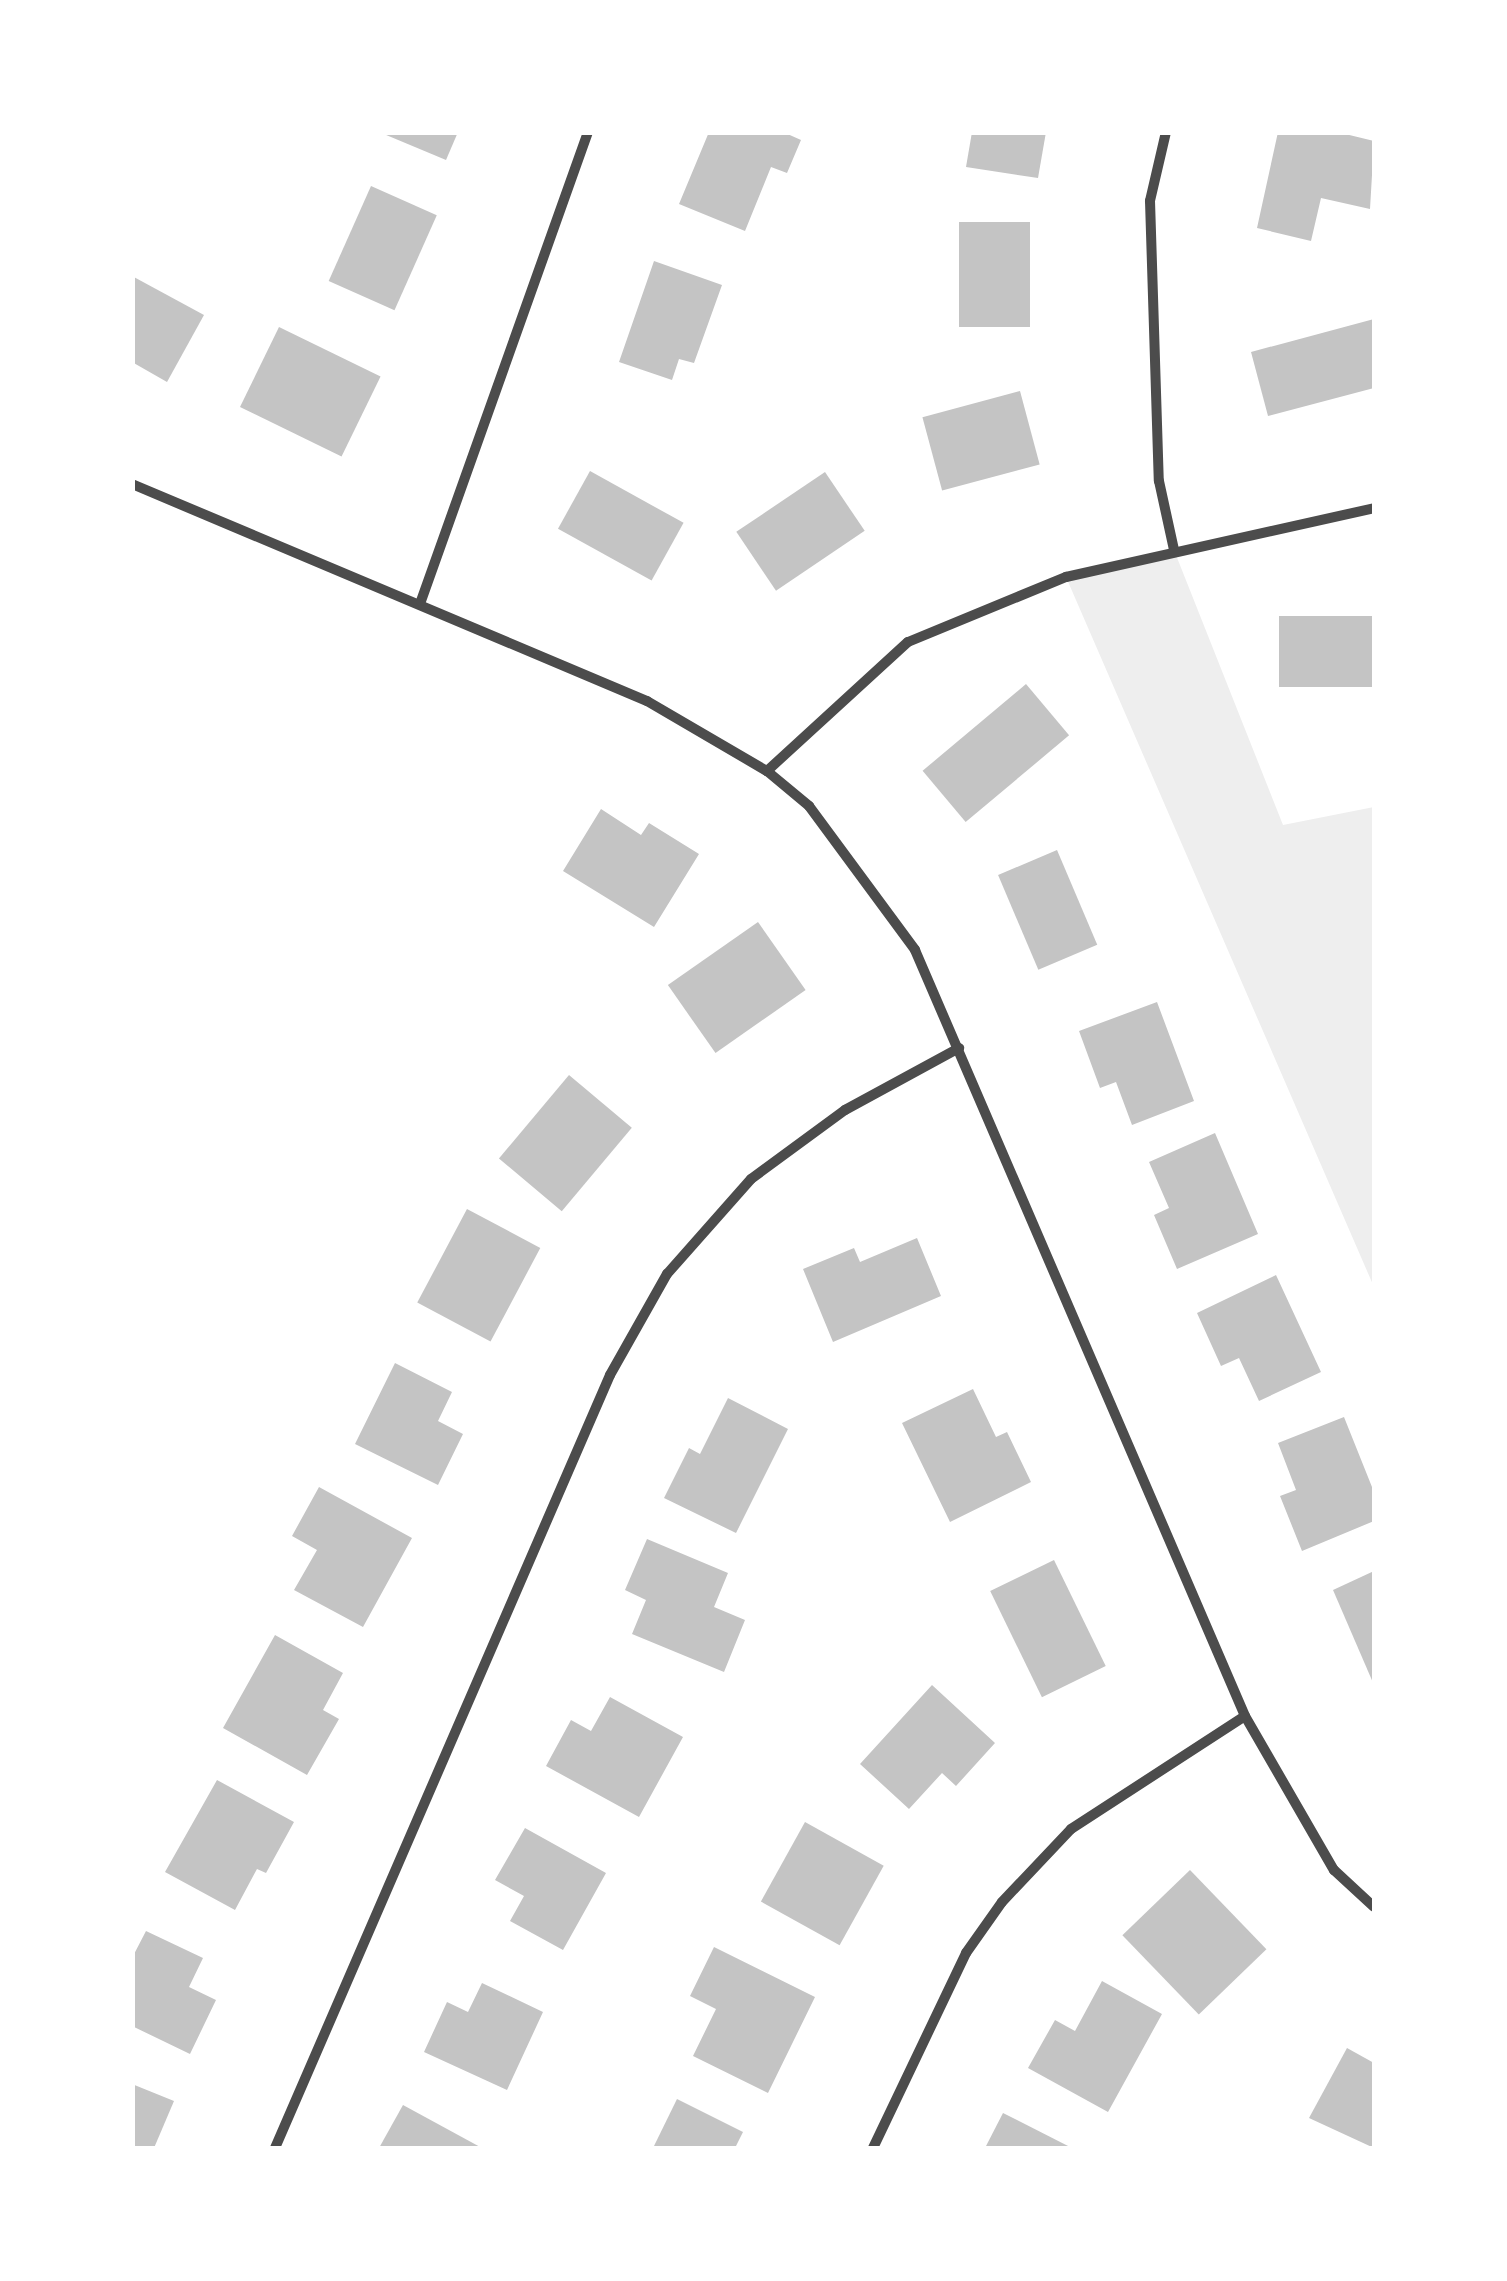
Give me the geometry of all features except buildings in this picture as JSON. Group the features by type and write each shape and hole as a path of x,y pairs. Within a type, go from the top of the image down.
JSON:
{"street":[{"path":"420,601 588,132"},
{"path":"1166,132 1150,202 1159,482 1174,550"},
{"path":"132,484 420,601 647,701 767,771 809,806 915,950 1245,1716 1334,1870 1374,1907"},
{"path":"767,771 908,642 1066,577 1374,508"},
{"path":"275,2148 610,1375 667,1274 751,1179 845,1110 959,1048"},
{"path":"873,2148 966,1953 1002,1902 1070,1829 1245,1716"}],"shaded area":[{"path":"1174,550 1283,825 1374,807 1374,1287 1066,577"}]}
